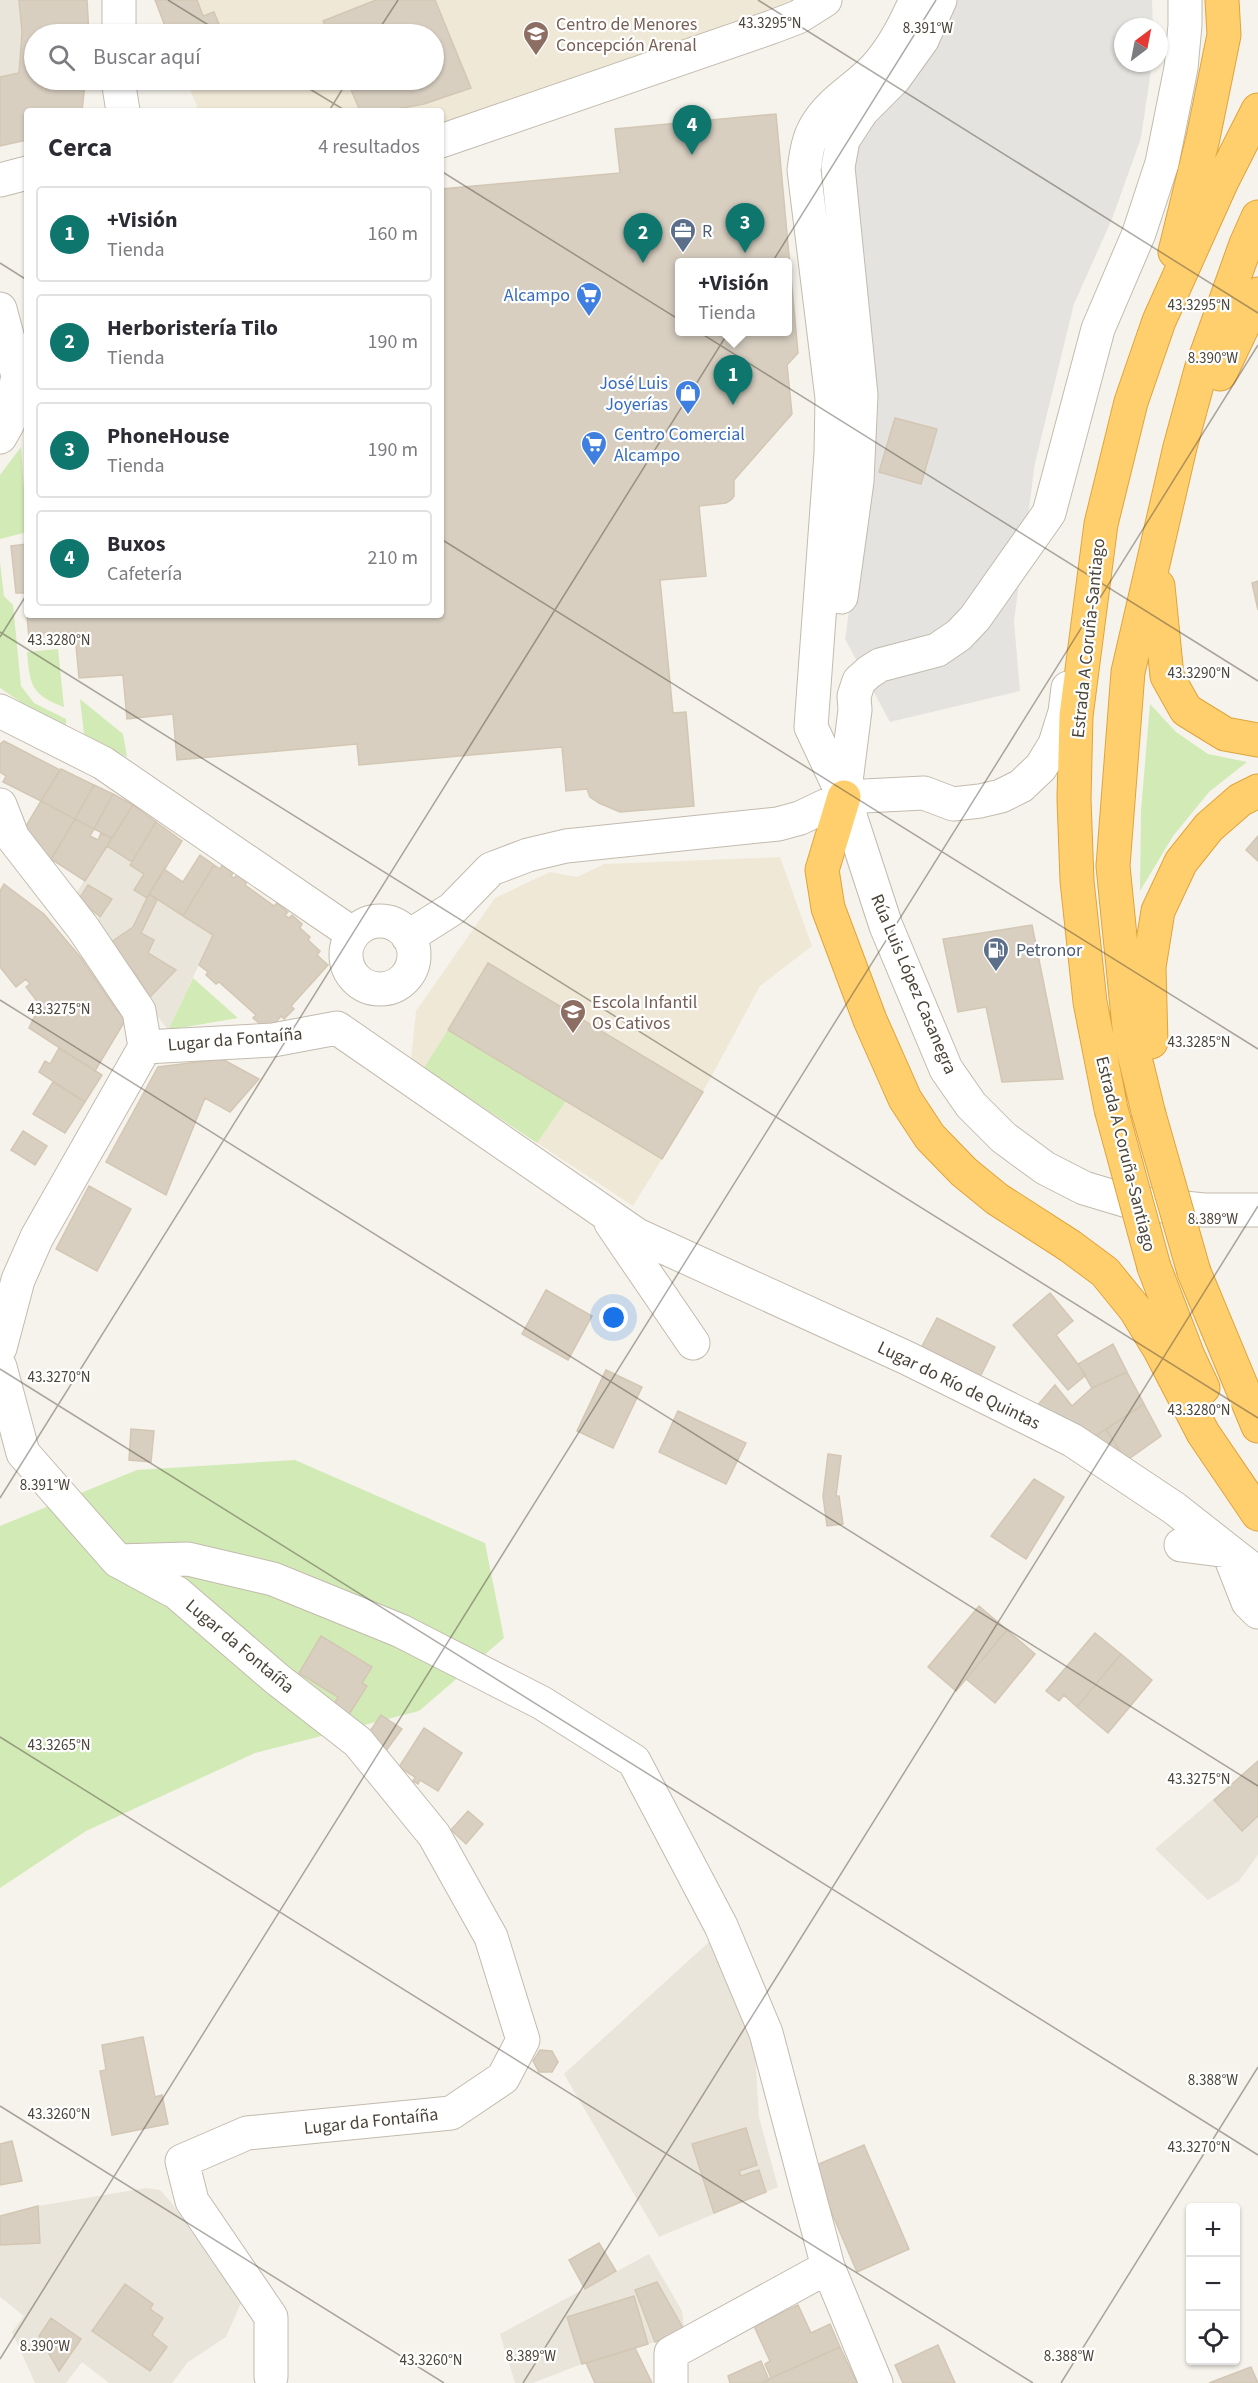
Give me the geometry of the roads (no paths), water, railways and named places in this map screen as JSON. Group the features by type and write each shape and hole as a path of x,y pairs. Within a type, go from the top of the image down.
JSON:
{"highway":[{"path":"1159,321 1203,138 1224,35 1222,0"},
{"name":"Estrada A Coruña-Santiago","path":"1258,110 1222,181 1159,321 1131,402 1101,524 1076,716 1074,799 1077,881 1090,1002 1110,1109 1154,1267 1188,1356 1233,1449 1258,1489"},
{"name":"Estrada A Coruña-Santiago","path":"1254,1418 1202,1269 1158,1111 1130,1037 1113,866 1128,672 1180,447 1201,370 1246,244 1258,217"},
{"path":"1180,447 1213,391 1258,294"},
{"path":"1155,561 1167,676 1186,710 1225,734 1258,740"},
{"path":"1158,1111 1150,1038 1149,967 1158,911 1181,862 1209,827 1240,800 1258,791"},
{"path":"844,797 822,870 828,908 870,1020 905,1099 930,1137 964,1172 997,1199 1070,1246 1105,1272 1135,1309 1160,1350 1203,1433 1258,1514"}],"street":[{"path":"119,0 119,24"},
{"path":"444,140 772,27 798,17 825,0"},
{"path":"813,708 831,453 832,398 804,170 807,149 815,127 827,110 875,69 896,43 916,0"},
{"path":"813,708 839,611 857,481 861,395 838,167 843,140 862,111 894,79 922,40 940,0"},
{"path":"1005,575 1045,454 1095,282 1129,210 1150,128 1164,44 1164,0"},
{"path":"844,797 855,710 854,696 859,681 880,665 937,650 959,635 975,618 1049,513 1098,329 1139,233 1162,163 1180,68 1185,25 1185,0"},
{"path":"120,90 123,108"},
{"path":"0,180 24,174"},
{"path":"0,309 18,376 8,423 0,437"},
{"path":"408,937 452,909 491,869 528,855 566,846 778,824 800,818 844,797 924,793 952,804 1001,796 1021,786 1041,767 1055,744 1065,712 1074,627 1101,524"},
{"name":"Rúa Luis López Casanegra","path":"813,708 811,728 844,797 886,926 946,1069 971,1105 1012,1144 1045,1168 1084,1188 1134,1203 1204,1210 1258,1210"},
{"path":"0,711 103,763 353,934"},
{"path":"0,805 7,835 83,928 139,1011 145,1047"},
{"path":"381,921 401,929 408,937 414,957 406,976 389,988 368,987 359,982 347,964 346,954 353,934 371,922 381,921"},
{"path":"368,987 337,1028 604,1213 693,1343"},
{"name":"Lugar da Fontaíña","path":"0,1348 18,1280 37,1237 145,1047 273,1040 337,1028"},
{"name":"Lugar do Río de Quintas","path":"604,1213 637,1235 907,1358 1072,1440 1174,1508 1258,1574"},
{"name":"Lugar da Fontaíña","path":"0,1366 23,1453 118,1561 177,1593 277,1679 358,1742 434,1835 491,1937 523,2040 503,2078 451,2113 247,2133 182,2161 192,2201 271,2317 271,2377"},
{"path":"1181,1545 1228,1551 1248,1602 1258,1612"},
{"path":"118,1561 188,1559 273,1579 401,1631 542,1703 634,1761 721,1926 766,2033 828,2267 876,2383"},
{"path":"670,2383 671,2353 828,2267"}],"place":[{"name":"Centro de Menores Concepción Arenal","path":"536,57"},
{"name":"Buxos","path":"692,155"},
{"name":"PhoneHouse","path":"745,253"},
{"name":"R","path":"683,254"},
{"name":"Herboristería Tilo","path":"643,263"},
{"name":"Alcampo","path":"589,318"},
{"name":"+Visión","path":"733,405"},
{"name":"José Luis Joyerías","path":"688,416"},
{"name":"Centro Comercial Alcampo","path":"594,467"},
{"name":"Petronor","path":"996,973"},
{"name":"Escola Infantil Os Cativos","path":"573,1035"}]}
